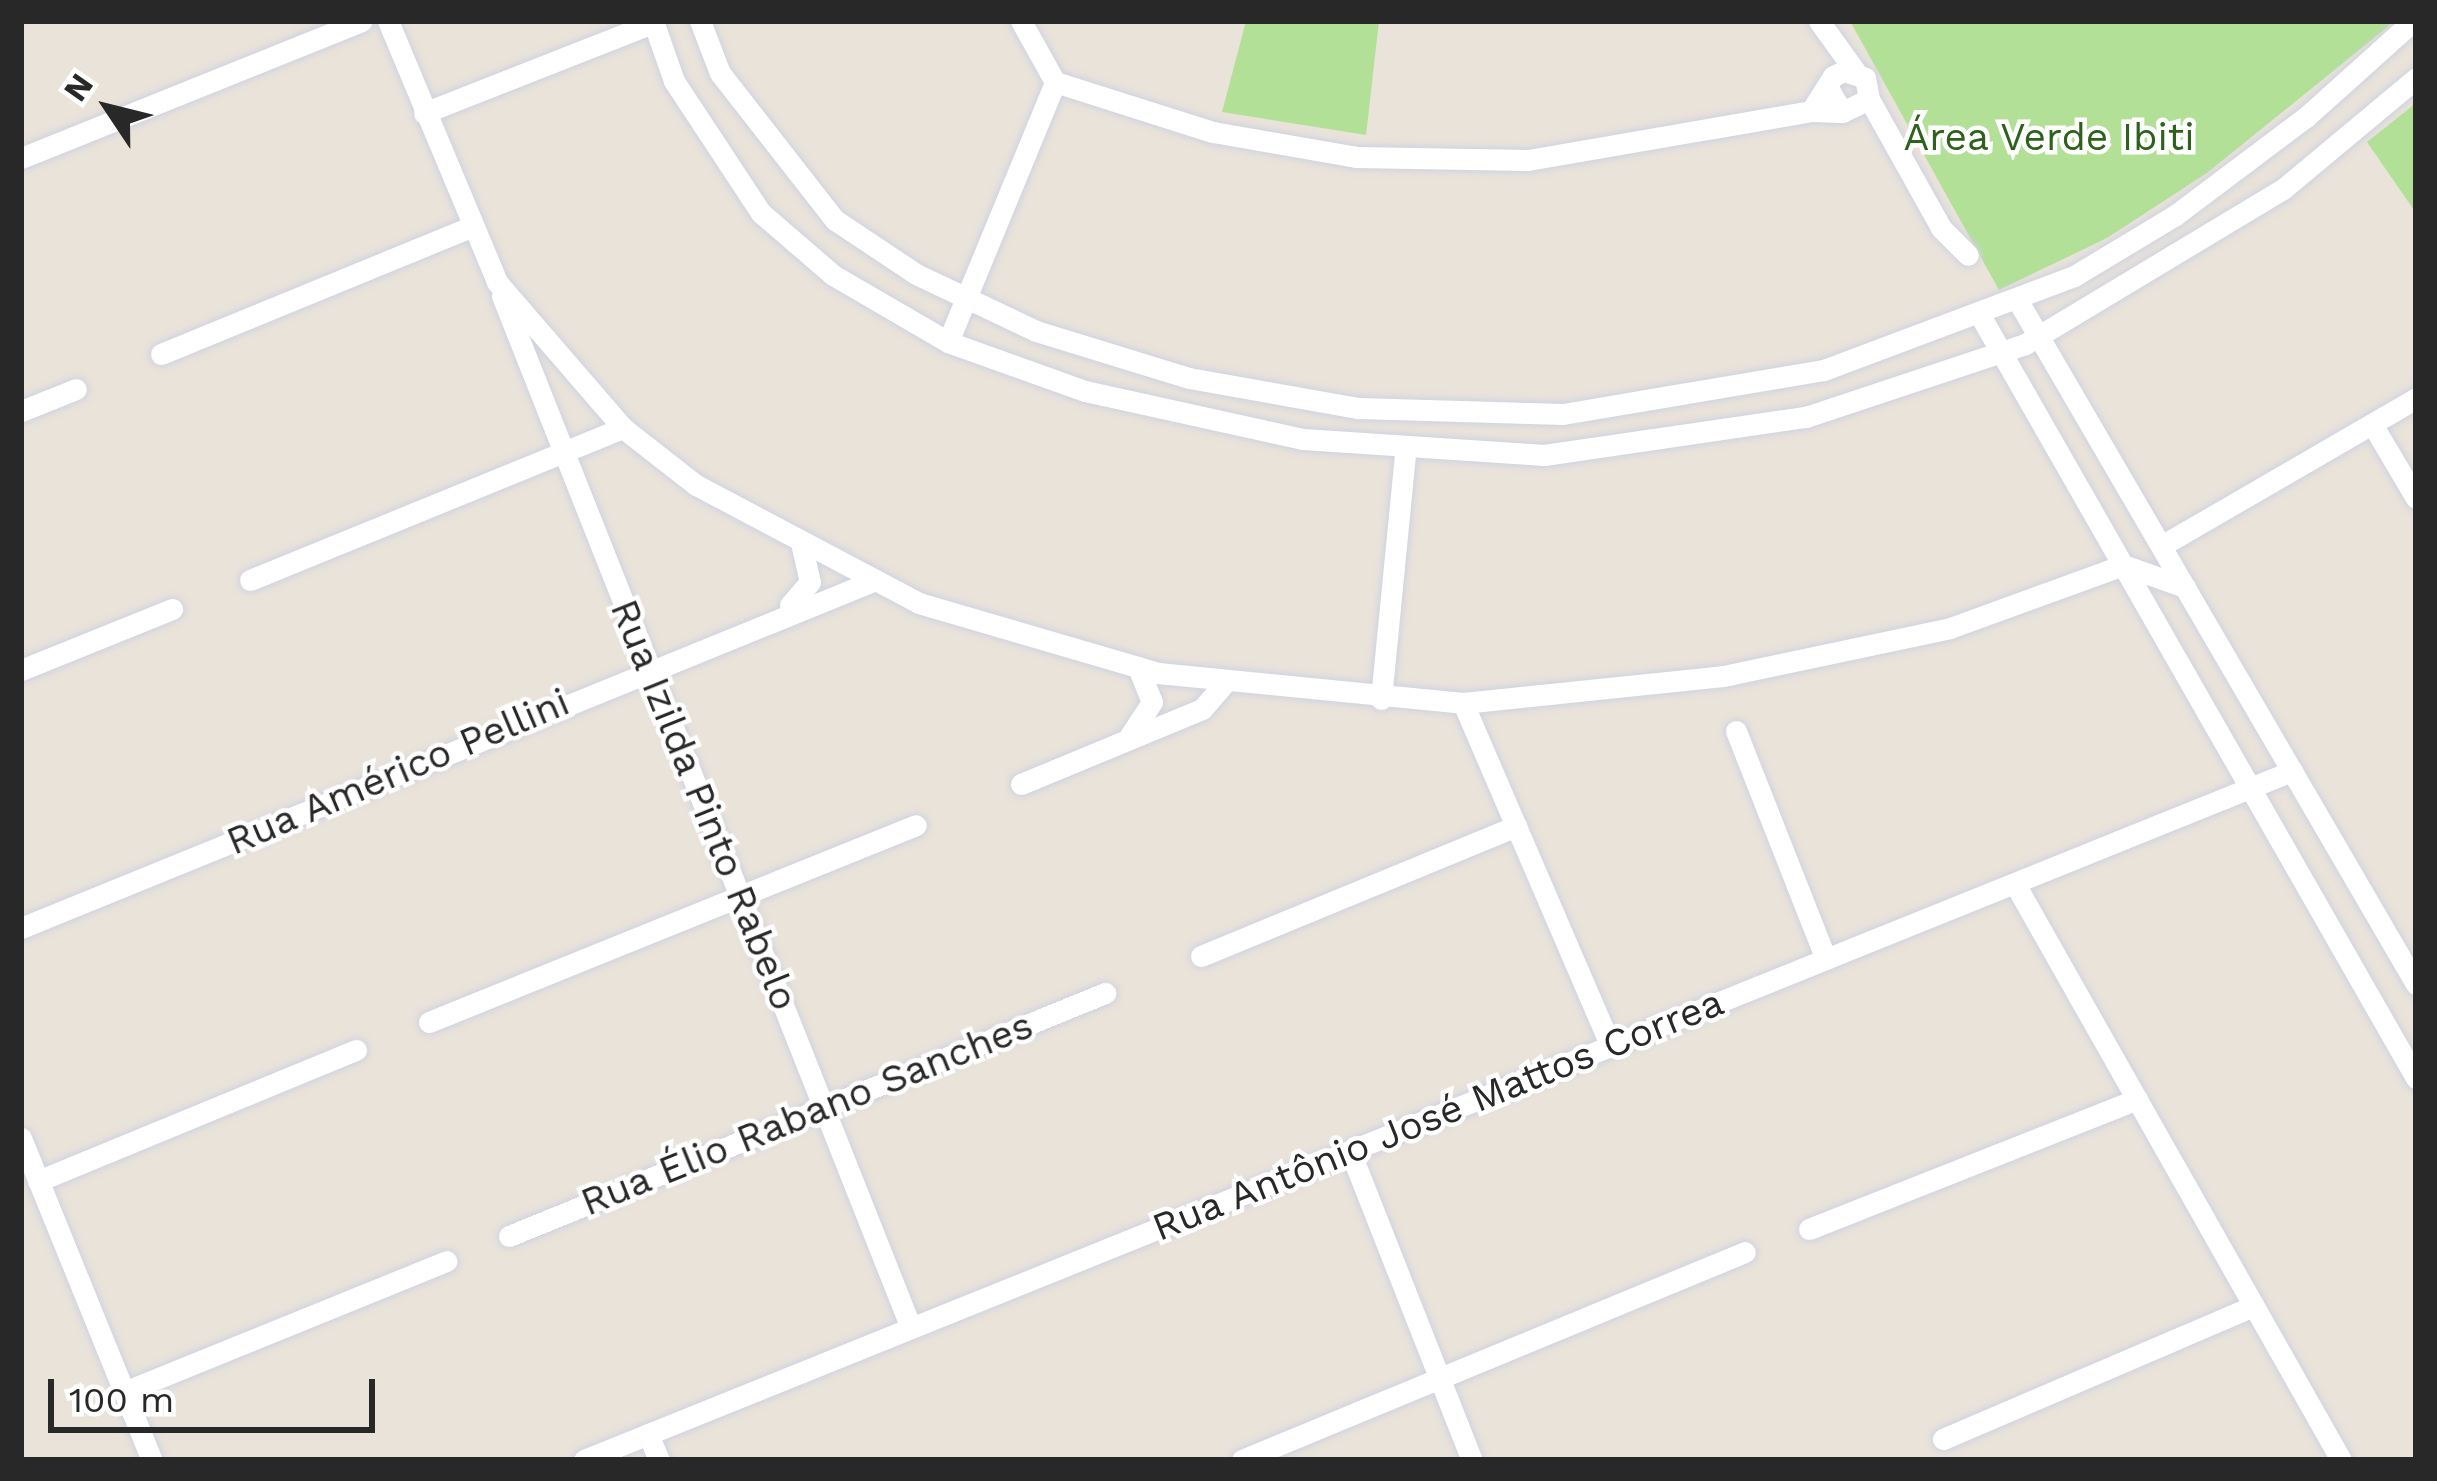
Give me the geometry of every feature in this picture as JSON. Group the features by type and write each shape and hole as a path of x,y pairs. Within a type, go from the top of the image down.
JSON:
{"street":[{"path":"21,158 362,21"},
{"path":"388,21 496,282 623,428 696,485 802,547 920,603 1138,667 1382,700 1463,703 1723,676 1950,628 2123,565 2185,587"},
{"path":"700,21 720,73 835,220 962,297 1016,322 1189,378 1358,408 1563,413 1824,370 1981,317 2074,276 2174,216 2306,117 2413,21"},
{"path":"1021,21 1055,82 1213,132 1356,157 1528,160 1811,110 1854,108"},
{"path":"1819,21 1834,48 1839,78 1854,108 1884,132 1941,228 1968,255"},
{"path":"424,113 653,22 674,81 760,213 833,275 948,342 1042,378 1303,439 1566,452 1806,417 2039,337 2283,189 2416,78"},
{"path":"1811,110 1839,78"},
{"path":"1839,78 1854,108"},
{"path":"948,342 962,297 1055,82"},
{"path":"161,354 470,227"},
{"path":"2074,276 2092,307"},
{"name":"Rua Izilda Pinto Rabelo","path":"496,282 911,1328"},
{"path":"2018,301 2412,972"},
{"path":"1981,317 2416,1078"},
{"path":"1001,362 1016,322"},
{"path":"1931,334 1944,370"},
{"path":"1042,378 1057,338"},
{"path":"2023,390 2048,379 2110,484 2141,513"},
{"path":"21,411 76,389"},
{"path":"2161,546 2375,429 2416,398"},
{"path":"250,580 623,428"},
{"path":"2375,429 2416,498"},
{"path":"1382,700 1406,446"},
{"name":"Rua Américo Pellini","path":"774,615 810,582 802,547"},
{"name":"Rua Américo Pellini","path":"21,928 774,615 873,581"},
{"path":"21,670 172,609"},
{"path":"1124,741 1144,725 1151,702 1138,667"},
{"path":"1021,784 1202,709 1226,681"},
{"path":"1463,703 1610,1046"},
{"path":"1736,731 1826,959"},
{"name":"Rua Antônio José Mattos Correa","path":"584,1460 2292,771"},
{"path":"429,1022 916,825"},
{"path":"1201,956 1516,826"},
{"path":"2015,884 2341,1460"},
{"name":"Rua Élio Rabano Sanches","path":"509,1236 1105,993"},
{"path":"38,1180 356,1050"},
{"path":"1809,1229 2137,1099"},
{"path":"21,1138 152,1460"},
{"path":"1350,1151 1472,1460"},
{"path":"1242,1460 1745,1252"},
{"path":"124,1392 446,1261"},
{"path":"1943,1439 2254,1306"},
{"path":"649,1433 659,1460"}],"green space":[{"path":"1246,21 1379,21 1366,135 1222,112"},
{"name":"Área Verde Ibiti","path":"1850,21 2395,21 2207,173 2107,238 1999,290"},
{"path":"2416,103 2416,213 2367,142"}]}
